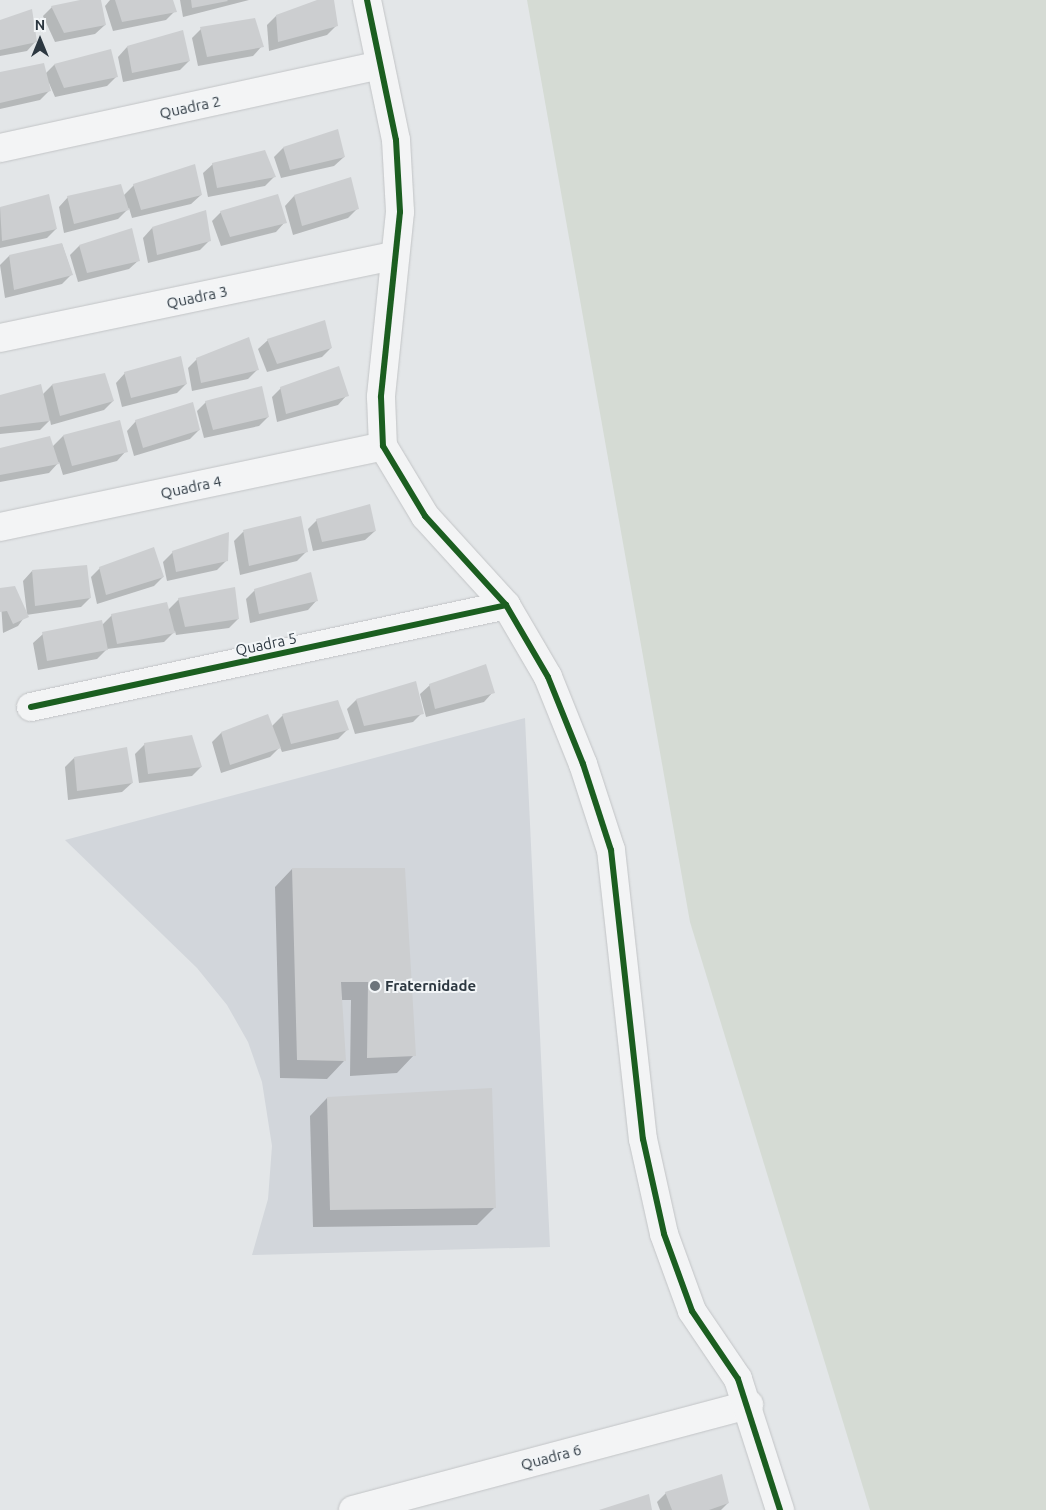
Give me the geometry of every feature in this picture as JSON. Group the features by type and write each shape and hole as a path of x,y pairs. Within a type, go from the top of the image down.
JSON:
{"street":[{"path":"367,0 396,140 400,212 381,397 383,446 425,516 506,605 548,677 611,850 643,1139 664,1234 692,1312 723,1353 749,1405 780,1510"},
{"name":"Quadra 2","path":"0,148 380,65"},
{"name":"Quadra 3","path":"0,338 394,256"},
{"name":"Quadra 4","path":"0,527 383,446"},
{"name":"Quadra 5","path":"31,707 506,605"},
{"name":"Quadra 6","path":"353,1510 749,1405"}],"shaded area":[{"path":"527,0 1046,0 1046,1510 870,1510 690,922"},
{"name":"Fraternidade","path":"525,718 550,1247 252,1255 268,1199 272,1146 262,1082 248,1042 227,1005 197,968 65,840"}],"building":[{"path":"80,0 101,0 106,25 64,33 51,6"},
{"path":"115,0 173,0 177,12 122,22"},
{"path":"191,0 227,0 228,1 192,8"},
{"path":"317,0 334,0 338,26 278,42 276,15"},
{"path":"32,9 37,42 0,50 0,20"},
{"path":"255,18 264,47 207,57 200,27"},
{"path":"183,30 190,61 132,73 127,46"},
{"path":"111,49 118,77 64,88 54,64"},
{"path":"44,63 51,91 0,103 0,72"},
{"path":"338,129 345,157 290,170 283,147"},
{"path":"265,150 276,177 217,188 212,163"},
{"path":"195,164 202,195 141,210 133,184"},
{"path":"351,177 359,209 302,226 294,195"},
{"path":"121,184 129,210 74,224 67,196"},
{"path":"49,194 57,229 2,241 0,207"},
{"path":"278,194 287,223 230,237 220,211"},
{"path":"206,210 211,241 157,255 152,227"},
{"path":"132,228 140,261 87,273 79,245"},
{"path":"62,243 73,275 14,290 9,255"},
{"path":"325,320 332,348 277,364 267,339"},
{"path":"249,337 259,370 201,383 196,358"},
{"path":"181,356 187,384 131,398 124,372"},
{"path":"339,366 349,396 286,414 280,387"},
{"path":"105,373 114,401 60,416 52,384"},
{"path":"41,384 50,421 0,427 0,395"},
{"path":"262,386 269,417 213,430 205,401"},
{"path":"193,402 200,430 143,448 135,420"},
{"path":"120,420 128,452 72,466 63,435"},
{"path":"50,436 59,464 0,475 0,448"},
{"path":"370,504 376,531 322,542 316,519"},
{"path":"301,516 308,552 249,566 243,530"},
{"path":"229,532 228,561 176,572 172,551"},
{"path":"154,547 164,577 106,595 99,567"},
{"path":"87,565 91,598 35,606 32,570"},
{"path":"311,572 318,601 259,614 254,589"},
{"path":"15,586 29,617 13,624 7,611 0,612 0,588"},
{"path":"235,587 239,619 185,627 178,598"},
{"path":"167,602 175,633 117,644 111,614"},
{"path":"102,620 108,650 47,661 42,632"},
{"path":"486,664 495,693 435,709 429,684"},
{"path":"416,681 424,714 364,726 356,699"},
{"path":"338,700 349,730 291,744 282,714"},
{"path":"268,714 281,748 230,765 221,732"},
{"path":"192,735 202,767 148,774 144,743"},
{"path":"127,747 133,783 77,791 74,757"},
{"path":"292,868 405,868 416,1056 367,1058 368,982 341,982 346,1061 297,1060"},
{"path":"492,1088 496,1208 330,1210 327,1097"},
{"path":"722,1474 729,1503 709,1510 672,1510 665,1492"},
{"path":"649,1494 652,1510 599,1510"}],"cycle path":[{"path":"367,0 396,140 400,212 381,397 383,446 425,516 506,605 548,677 583,764 611,850 643,1139 664,1234 692,1311 738,1379 780,1510"},
{"path":"31,707 506,605"}],"place":[{"name":"Fraternidade","path":"375,986"}]}
